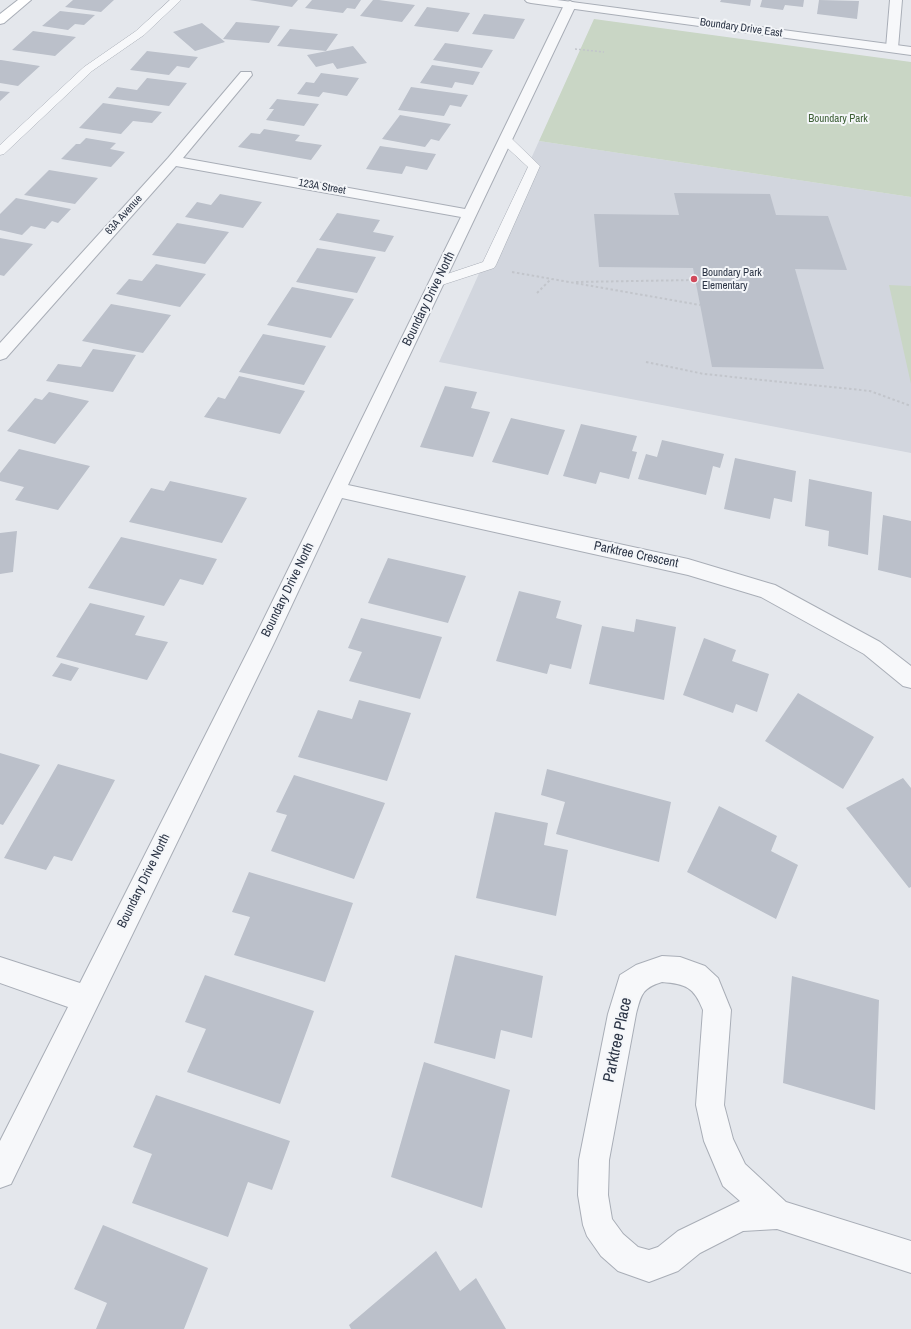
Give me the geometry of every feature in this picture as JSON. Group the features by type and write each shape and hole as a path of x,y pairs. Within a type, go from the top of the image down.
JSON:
{"main road":[{"path":"0,20 25,0"}],"street":[{"name":"Boundary Drive East","path":"531,0 911,51"},
{"path":"892,48 896,0"},
{"name":"Boundary Drive North","path":"0,1173 337,490 570,5"},
{"name":"63A Avenue","path":"0,354 173,161 246,74"},
{"name":"123A Street","path":"173,161 470,214"},
{"name":"Parktree Crescent","path":"337,490 688,567 768,591 872,648 911,679"},
{"name":"Parktree Place","path":"777,1214 734,1175 719,1141 710,1105 717,1010 708,988 695,976 680,970 662,969 645,974 630,985 622,1014 595,1153 593,1195 598,1225 612,1245 629,1260 649,1266 667,1260 689,1242 741,1216 777,1214 911,1257"},
{"path":"0,970 86,999"}],"lane":[{"path":"0,151 88,69 140,33 176,0"},
{"path":"437,282 489,265 534,166 506,140"}],"path":[{"path":"574,49 604,52"},
{"path":"510,272 700,305"},
{"path":"537,293 552,279"},
{"path":"570,282 695,280"},
{"path":"646,362 704,374 870,391 911,406"}],"shaded area":[{"name":"Boundary Park Elementary","path":"539,141 911,197 911,453 439,362"}],"green space":[{"name":"Boundary Park","path":"594,19 911,62 911,197 539,141"},
{"path":"889,285 911,286 911,384"}],"building":[{"path":"73,0 114,0 101,12 65,7"},
{"path":"249,0 298,0 292,7"},
{"path":"312,0 361,0 355,9 347,8 343,13 305,8"},
{"path":"373,0 415,5 402,22 360,16"},
{"path":"721,0 751,0 750,6 720,2"},
{"path":"762,0 804,0 803,7 785,5 783,10 760,7"},
{"path":"819,0 859,1 857,19 817,14"},
{"path":"427,7 470,13 458,32 414,26"},
{"path":"60,11 95,15 84,25 75,24 68,30 42,26"},
{"path":"484,14 525,19 514,39 472,34"},
{"path":"236,22 280,26 269,43 223,39"},
{"path":"202,23 225,42 195,51 173,32"},
{"path":"290,29 338,34 326,51 277,46"},
{"path":"33,31 76,37 55,56 12,50"},
{"path":"445,43 493,50 482,68 433,60"},
{"path":"353,46 367,63 337,69 333,63 316,67 307,55"},
{"path":"147,51 198,57 189,68 177,66 169,75 130,70"},
{"path":"0,60 40,66 18,86 0,83"},
{"path":"432,65 480,72 473,85 455,82 452,88 420,83"},
{"path":"321,73 359,78 347,96 323,92 319,97 297,94 306,82 314,83"},
{"path":"147,78 187,83 169,106 108,98 117,87 137,90"},
{"path":"411,87 468,95 461,107 450,105 444,116 398,110"},
{"path":"0,91 10,92 0,101"},
{"path":"277,99 319,104 304,126 266,120 274,109 269,109"},
{"path":"103,103 162,112 152,123 133,121 121,134 79,128"},
{"path":"400,115 451,124 439,141 431,139 425,147 382,139"},
{"path":"264,129 300,135 295,141 322,145 311,160 238,147 251,133 260,134"},
{"path":"86,138 116,143 110,149 125,152 111,167 61,159 76,144 80,144"},
{"path":"380,146 436,154 427,170 406,166 402,174 366,169"},
{"path":"49,170 98,178 75,204 24,195"},
{"path":"674,193 770,194 776,215 828,216 847,270 795,269 824,369 712,367 693,268 599,267 594,214 679,215"},
{"path":"220,194 262,202 243,228 185,217 197,202 211,205"},
{"path":"16,198 71,209 58,223 52,221 45,229 31,226 22,235 0,230 0,214"},
{"path":"337,213 380,220 373,232 394,236 385,252 319,240"},
{"path":"177,223 229,232 205,264 152,255"},
{"path":"0,238 33,244 4,276 0,275"},
{"path":"317,248 376,257 357,293 296,282"},
{"path":"156,264 206,274 180,307 116,294 129,279 142,281"},
{"path":"292,287 354,299 331,338 267,325"},
{"path":"111,304 171,315 143,353 82,341"},
{"path":"263,334 326,346 304,385 239,372"},
{"path":"93,349 136,355 113,392 46,381 58,364 81,367"},
{"path":"239,376 305,391 280,434 204,417 218,397 225,399"},
{"path":"445,386 477,392 471,408 490,412 473,457 420,447"},
{"path":"49,392 89,401 55,444 7,431 35,398 42,400"},
{"path":"511,418 565,430 548,475 492,462"},
{"path":"581,424 637,436 632,451 637,452 629,479 600,472 596,484 563,476"},
{"path":"662,440 724,454 720,468 713,466 706,495 638,479 646,454 657,457"},
{"path":"19,449 90,466 58,510 15,500 24,487 0,481 0,473"},
{"path":"735,458 796,471 792,502 774,498 770,519 724,509"},
{"path":"809,479 872,492 868,555 828,546 829,531 805,526"},
{"path":"170,481 247,498 222,543 129,522 151,488 164,491"},
{"path":"883,515 911,521 911,578 878,570"},
{"path":"17,531 13,572 0,574 0,533"},
{"path":"121,537 217,559 203,585 180,579 164,606 88,588"},
{"path":"388,558 466,576 448,623 368,603"},
{"path":"519,591 561,601 556,618 582,625 571,669 550,664 547,674 496,661"},
{"path":"90,603 145,616 135,635 168,642 147,680 56,657"},
{"path":"361,618 442,637 420,699 349,681 362,652 348,648"},
{"path":"636,619 676,627 664,700 589,684 602,626 634,632"},
{"path":"704,638 736,650 732,661 769,674 757,712 736,704 733,713 683,695"},
{"path":"61,663 79,668 71,681 52,676"},
{"path":"798,693 874,737 843,789 765,741"},
{"path":"359,700 411,713 387,781 298,757 318,710 352,719"},
{"path":"0,753 40,765 3,825 0,824"},
{"path":"58,764 115,780 72,861 54,856 46,870 4,858"},
{"path":"547,769 671,802 659,862 556,834 565,802 541,795"},
{"path":"294,775 385,803 354,879 271,851 287,815 276,812"},
{"path":"903,778 911,788 911,887 909,888 846,808"},
{"path":"719,806 777,836 771,851 798,865 776,919 687,872"},
{"path":"495,812 548,823 544,845 568,850 556,916 476,898"},
{"path":"249,872 353,903 325,982 234,955 250,917 232,912"},
{"path":"455,955 543,976 532,1038 501,1030 495,1059 434,1043"},
{"path":"205,975 314,1011 280,1104 187,1072 206,1029 185,1022"},
{"path":"792,976 879,1000 875,1110 783,1083"},
{"path":"424,1062 510,1090 482,1208 391,1177"},
{"path":"156,1095 290,1141 272,1190 248,1182 228,1237 132,1203 152,1154 133,1147"},
{"path":"103,1225 208,1268 184,1329 96,1329 107,1303 74,1289"},
{"path":"436,1251 460,1291 476,1278 506,1329 351,1329 349,1325"}],"place":[{"name":"Boundary Park Elementary","path":"694,279"}]}
